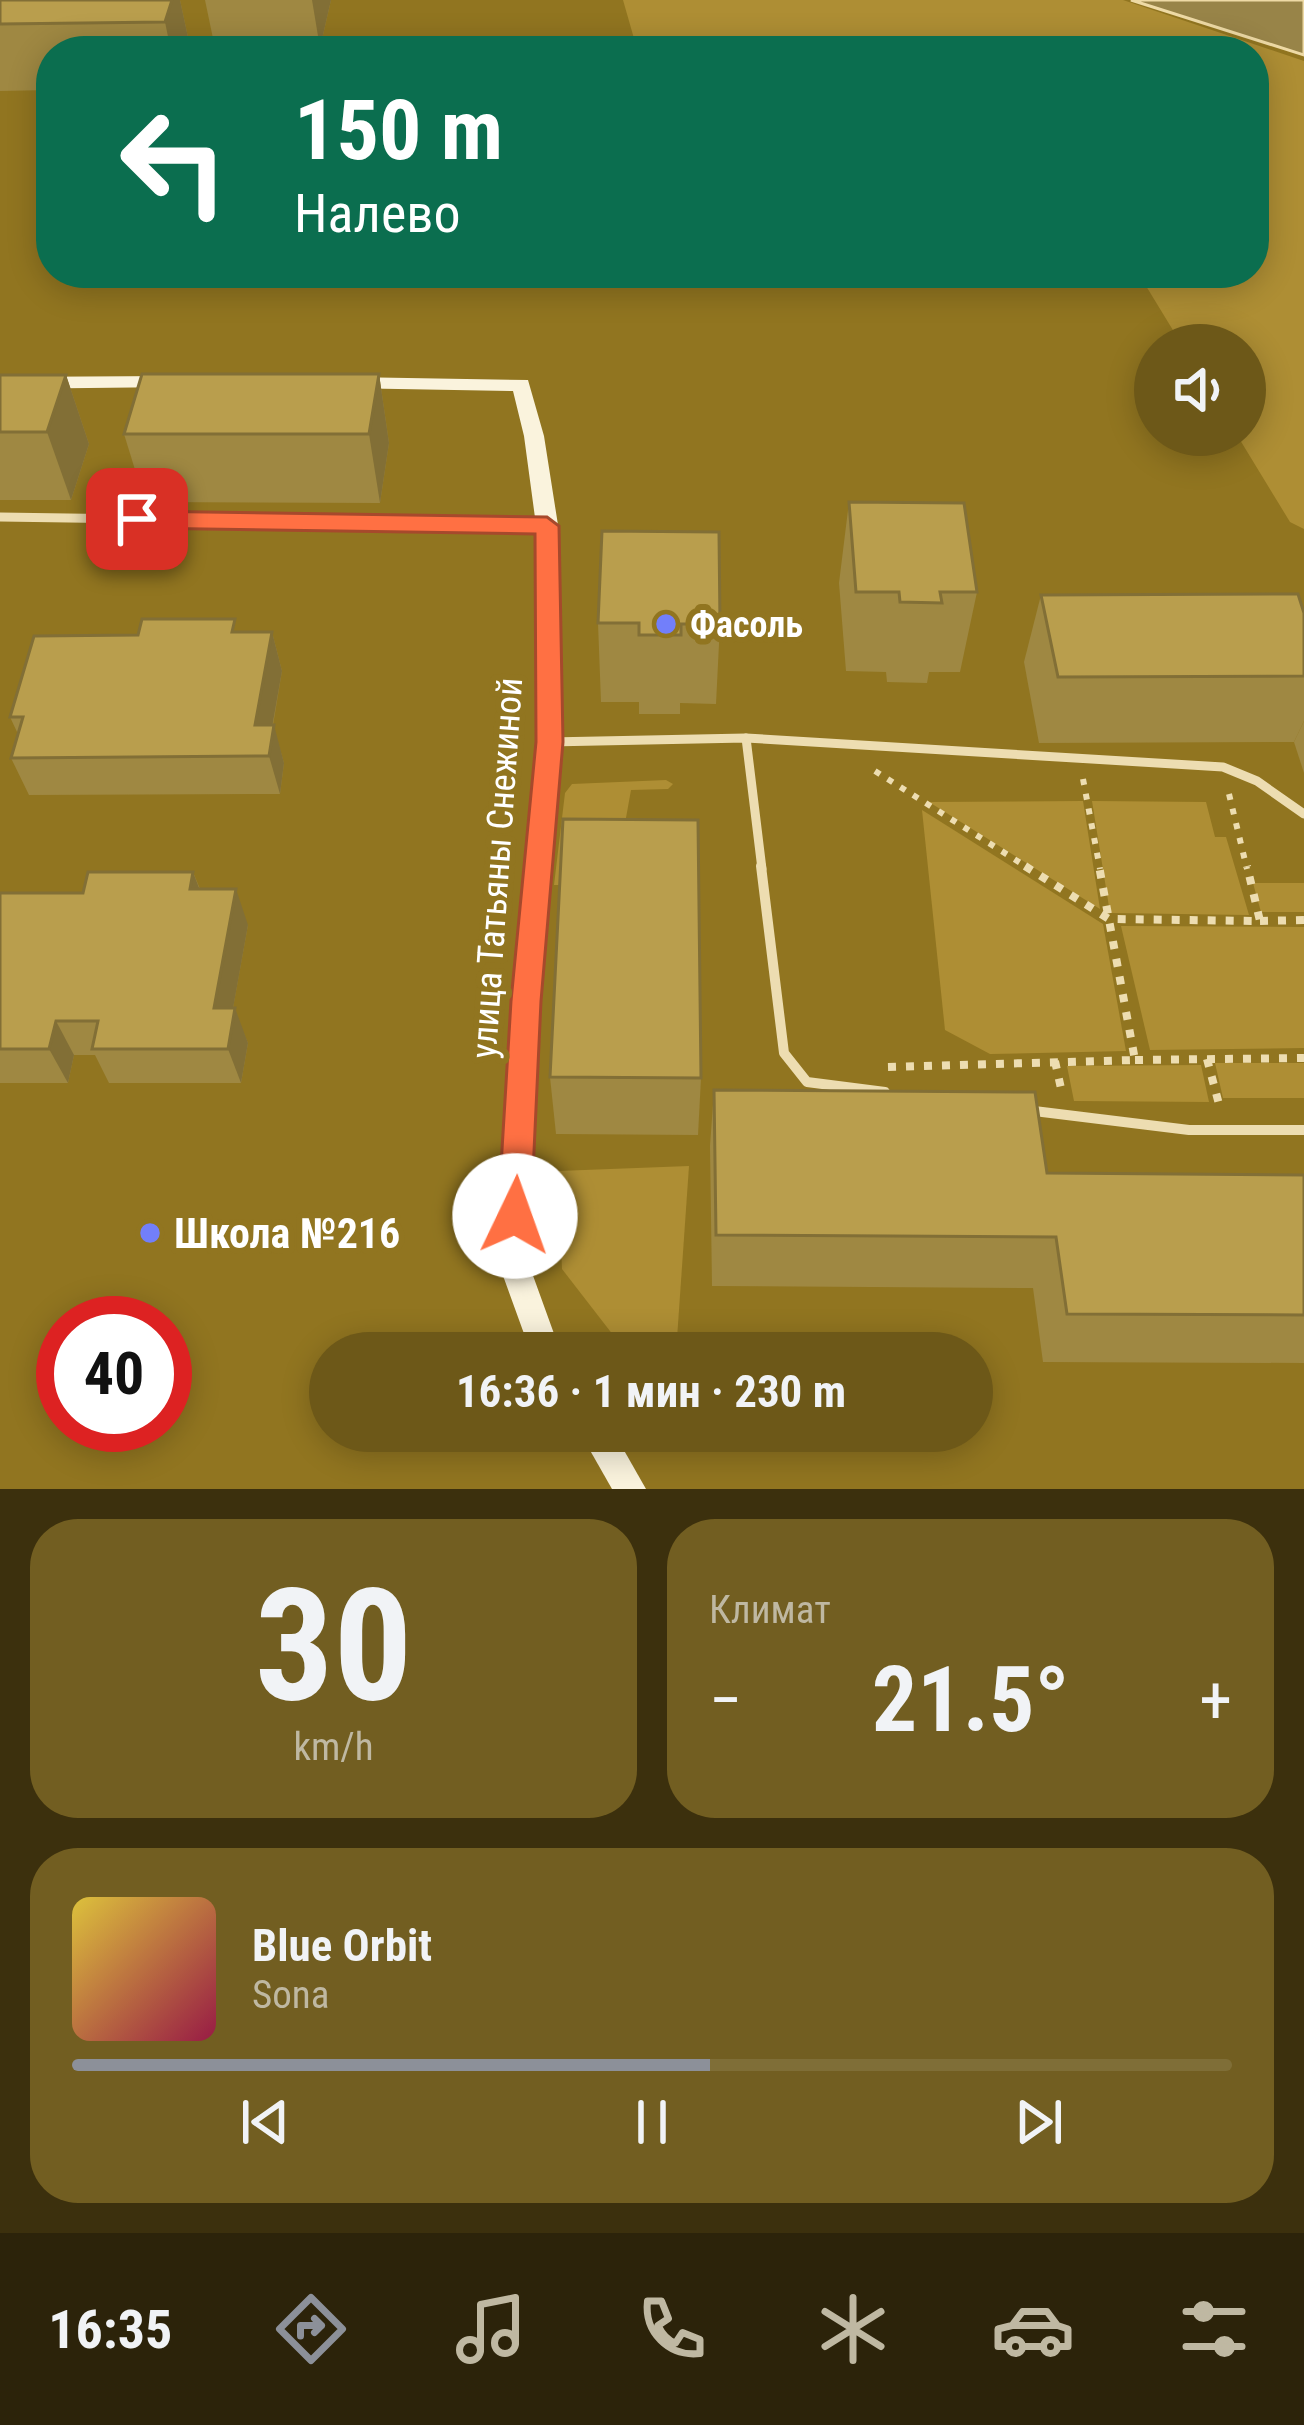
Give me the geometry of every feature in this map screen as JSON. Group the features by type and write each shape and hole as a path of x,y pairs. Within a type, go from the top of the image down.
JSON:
{"street":[{"path":"0,383 184,382"},
{"name":"улица Татьяны Снежиной","path":"320,382 521,386 534,436 547,526 549,742 526,1001 512,1259 538,1332"},
{"path":"608,1452 630,1489"}],"lane":[{"path":"0,517 547,526"},
{"path":"549,742 746,738 1222,767 1257,781 1304,814"},
{"path":"746,738 784,1053 807,1082 892,1093"},
{"path":"1001,1107 1189,1130 1304,1130"}],"path":[{"path":"835,743 923,805 1109,919 1304,920"},
{"path":"1080,758 1135,1060"},
{"path":"1222,767 1259,921"},
{"path":"869,1068 1304,1058"},
{"path":"1207,1059 1223,1130"}],"shaded area":[{"path":"623,0 1123,0 1230,36 633,36"},
{"path":"1131,0 1304,0 1304,55 1269,44 1269,36 1244,36"},
{"path":"1269,49 1304,61 1304,529 1290,522 1250,456 1266,456 1266,324 1169,324 1147,288 1269,288"},
{"path":"666,780 673,784 668,789 631,790 624,829 568,885 554,885 565,793 572,784"},
{"path":"1083,801 1100,909 929,802"},
{"path":"1092,801 1206,802 1215,837 1226,837 1249,915 1110,913"},
{"path":"922,810 1103,924 1126,1051 990,1054 945,1030"},
{"path":"1253,883 1304,883 1304,912 1261,912"},
{"path":"1121,926 1304,927 1304,1048 1150,1050"},
{"path":"1215,1063 1304,1063 1304,1098 1223,1098"},
{"path":"1201,1065 1209,1102 1074,1101 1067,1066"},
{"path":"689,1166 677,1332 611,1332 562,1269 558,1171"}],"building":[{"path":"0,0 172,0 165,22 0,24"},
{"path":"142,374 379,374 369,434 124,434"},
{"path":"0,375 66,375 47,432 0,432"},
{"path":"849,502 964,503 977,592 940,592 942,603 900,602 899,592 856,592"},
{"path":"602,531 719,532 720,624 681,624 681,635 639,635 639,623 598,623"},
{"path":"1298,594 1304,613 1304,676 1058,677 1041,595"},
{"path":"142,619 235,619 232,632 272,632 255,725 274,725 269,756 11,758 23,717 10,717 34,636 138,635"},
{"path":"563,819 698,820 701,1078 550,1077"},
{"path":"88,872 193,872 190,889 236,889 214,1008 235,1008 228,1049 92,1049 98,1021 56,1021 49,1049 0,1049 0,893 83,893"},
{"path":"714,1090 1035,1092 1047,1173 1304,1175 1304,1315 1067,1314 1056,1237 716,1235"}],"place":[{"name":"Фасоль","path":"666,624"},
{"name":"Школа №216","path":"150,1233"}],"route":[{"path":"137,519 547,526 549,742 526,1001 515,1216"}]}
